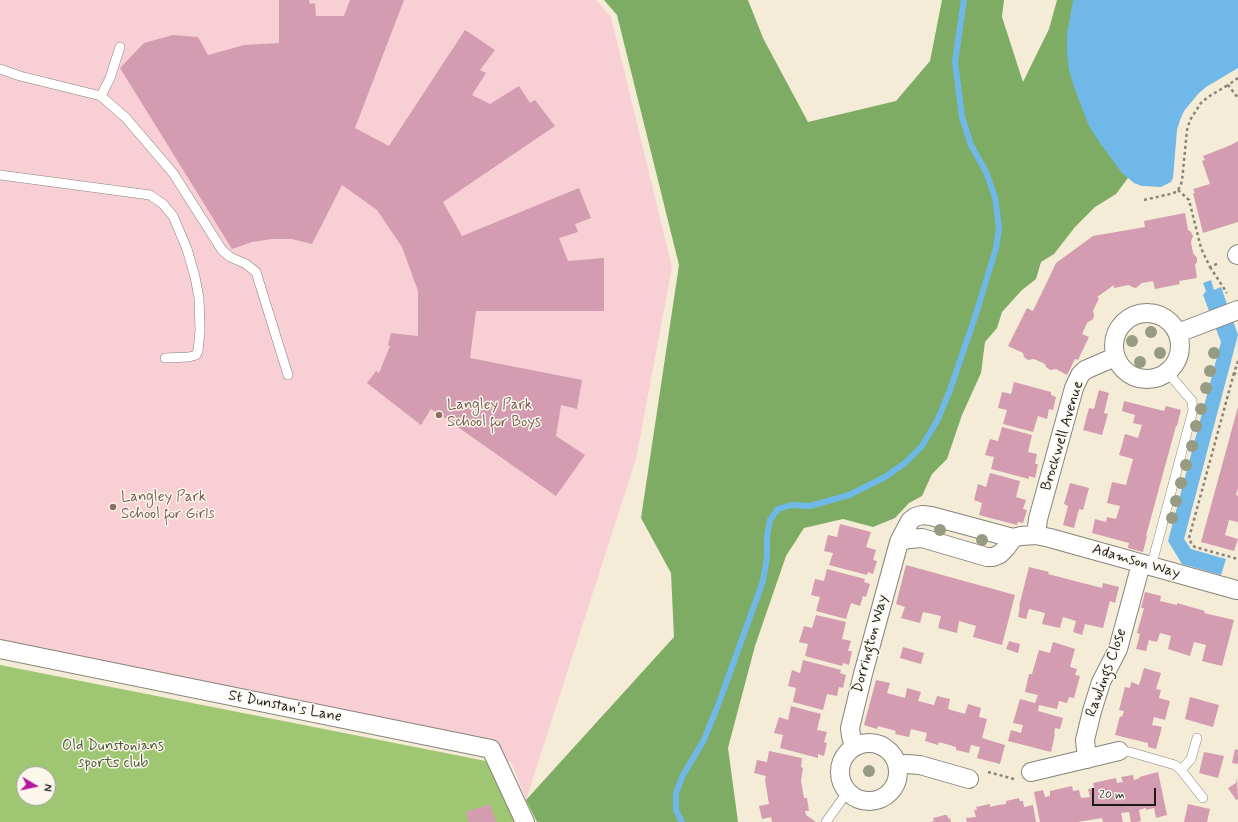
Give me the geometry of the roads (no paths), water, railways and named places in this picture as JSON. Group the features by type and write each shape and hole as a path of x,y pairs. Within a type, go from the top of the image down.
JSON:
{"street":[{"path":"1143,312 1154,313 1164,317 1172,323 1178,333 1180,353 1176,364 1168,373 1158,378 1146,380 1135,378 1125,372 1118,363 1116,357 1114,351 1114,340 1118,329 1125,321 1134,315 1143,312"},
{"path":"1178,333 1235,312"},
{"name":"Brockwell Avenue","path":"1036,535 1038,519 1074,388 1080,375 1085,370 1116,357"},
{"name":"Dorrington Way","path":"854,747 851,736 852,719 899,542 910,521 915,517 922,515 1012,538 1036,535"},
{"name":"Adamson Way","path":"1036,535 1237,590"},
{"path":"899,542 909,539 922,538 987,557 993,557 1000,554 1006,548 1012,538"},
{"name":"Rawlings Close","path":"1087,759 1085,740 1092,711 1101,682 1118,649 1146,565"},
{"name":"St Dunstan's Lane","path":"0,650 491,749 525,822"},
{"path":"867,743 876,743 885,747 891,753 898,766 896,784 886,796 877,800 864,800 853,796 843,784 841,765 845,756 854,747 867,743"},
{"path":"1031,772 1119,751"},
{"path":"898,766 906,764 920,765 968,779"}],"lane":[{"path":"101,96 110,78 120,47"},
{"path":"0,69 20,76 101,96 126,118 173,173 222,250 230,257 246,264 256,272 288,374"},
{"path":"0,175 150,195 163,204 173,216 187,249 199,298 200,330 198,351 196,355 189,357 165,358"},
{"path":"1146,565 1194,405 1168,373"},
{"path":"1181,770 1191,759 1197,738"},
{"path":"1119,751 1130,752 1171,763 1181,770 1203,798"},
{"path":"826,822 848,791"}],"water":[{"path":"1073,0 1238,0 1238,68 1206,87 1184,111 1177,130 1173,178 1171,182 1161,187 1142,186 1134,183 1122,173 1089,126 1069,70 1067,34"},
{"path":"1211,280 1214,290 1221,287 1238,335 1184,539 1191,549 1226,559 1221,575 1182,564 1168,541 1221,342 1203,295 1206,291 1203,283"}],"waterway":[{"path":"682,822 676,810 676,793 683,775 704,740 763,581 767,557 767,536 770,520 778,509 791,505 810,506 849,495 885,477 905,463 922,446 938,419 950,390 976,314 996,248 999,228 995,197 986,172 971,145 962,117 955,62 964,0"}],"place":[{"name":"Langley Park School for Boys","path":"439,415"},
{"name":"Langley Park School for Girls","path":"113,507"}],"park label":[{"name":"Old Dunstonians sports club","path":"113,756"}]}
